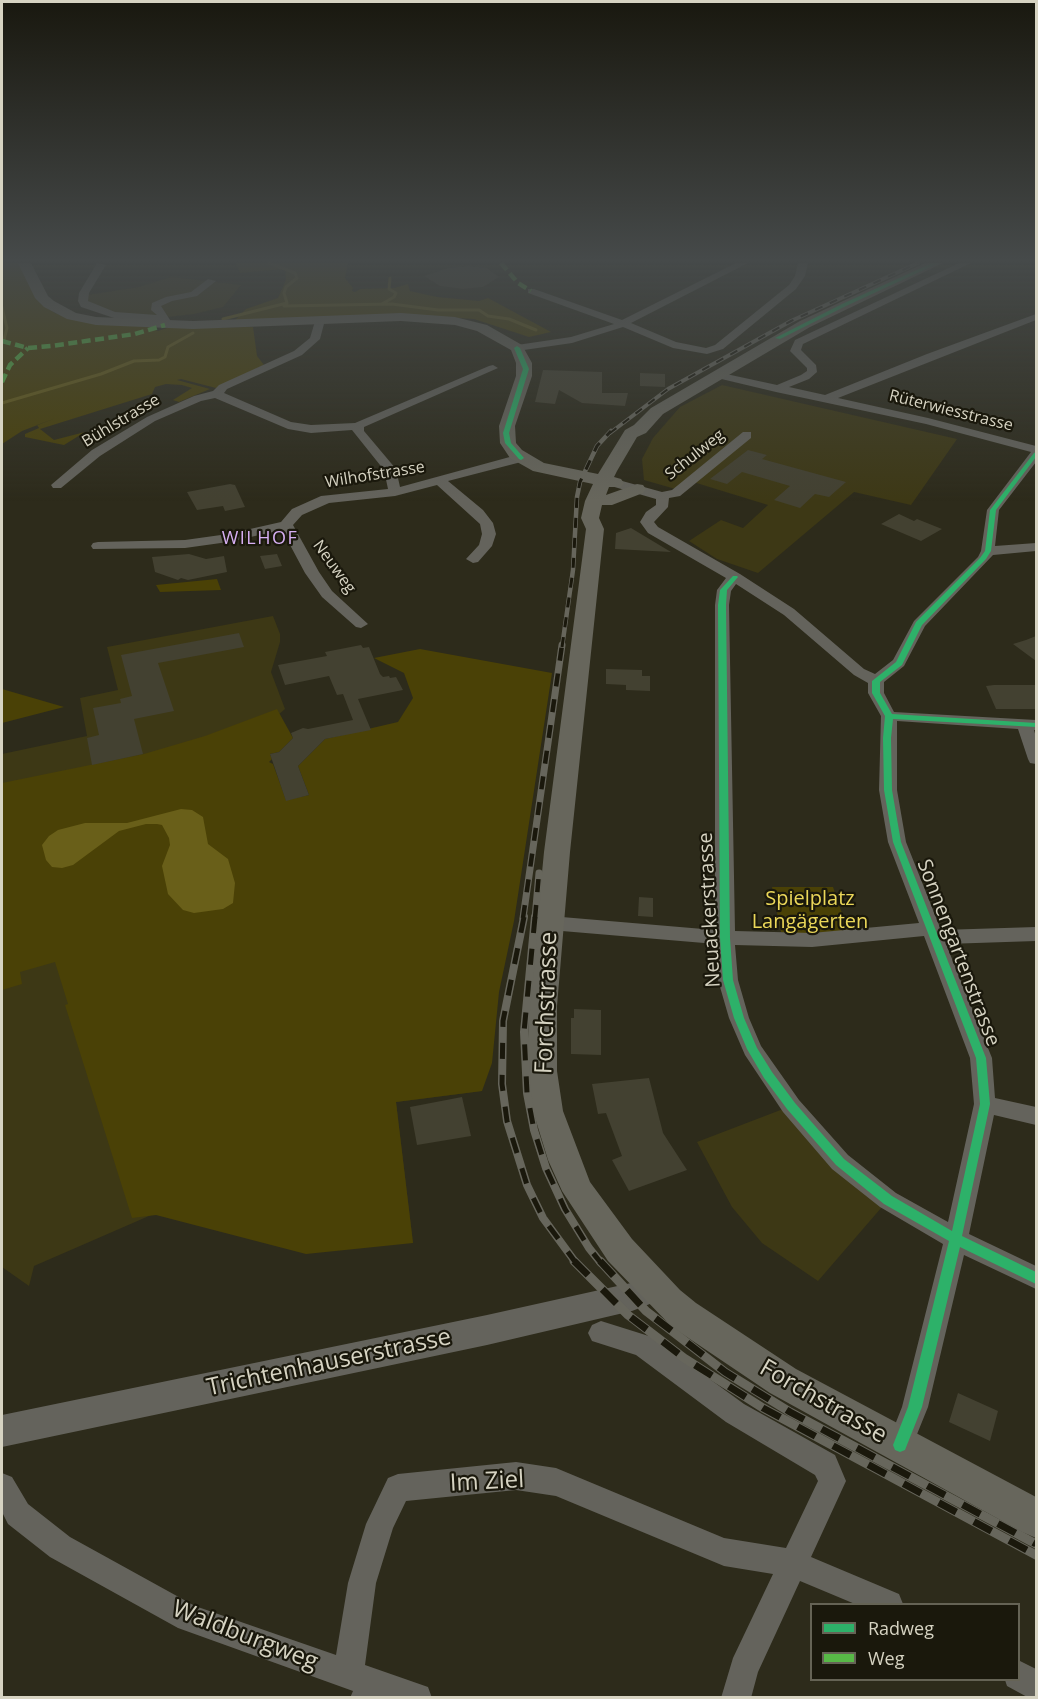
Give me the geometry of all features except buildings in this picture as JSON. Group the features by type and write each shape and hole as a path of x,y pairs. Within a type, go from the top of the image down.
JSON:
{"main road":[{"path":"508,342 517,348 526,369 506,433 508,443 521,458 539,467 609,482"},
{"name":"Forchstrasse","path":"773,342 657,411 640,429 641,435 609,482 590,518 595,528 550,923 541,1041 542,1071 548,1111 564,1160 578,1191 620,1250 654,1288 684,1315 764,1369 1036,1518"},
{"name":"Forchstrasse","path":"595,528 601,522 609,482"},
{"path":"606,501 637,489"}],"street":[{"name":"Bühlstrasse","path":"57,485 96,453 132,430 198,398 217,394 223,387 282,362 312,342"},
{"path":"517,348 556,342"},
{"path":"666,342 701,350 713,350 723,342"},
{"path":"776,389 812,372 809,363 795,351 799,342"},
{"path":"826,399 967,342"},
{"path":"217,394 226,400 288,425 311,429 357,426 493,368"},
{"name":"Rüterwiesstrasse","path":"717,375 928,421 1036,450"},
{"path":"357,426 358,432 390,469 395,492"},
{"name":"Schulweg","path":"661,496 676,493 747,435"},
{"path":"876,681 899,663 919,624 983,559 988,551 993,510 1036,454"},
{"name":"Wilhofstrasse","path":"98,546 206,542 286,525 297,512 326,499 395,492 521,458"},
{"path":"440,481 478,513 486,523 489,534 485,546 473,559"},
{"path":"609,482 661,496 664,501 662,507 651,515 647,522 653,530 735,577 789,612 859,672 876,681"},
{"name":"Neuweg","path":"286,525 312,573 327,594 361,624"},
{"path":"988,551 1036,547"},
{"name":"Neuackerstrasse","path":"735,577 724,590 722,605 725,938 728,980 739,1018 752,1049 791,1106 840,1162 888,1200 956,1239 1036,1278"},
{"path":"876,681 876,693 889,716 1030,725 1036,759"},
{"name":"Sonnengartenstrasse","path":"889,716 886,738 888,790 897,842 981,1058 985,1104 956,1239 915,1407 900,1445"},
{"path":"550,923 725,938 812,940 932,933 1036,934"},
{"path":"985,1104 1036,1116"},
{"name":"Trichtenhauserstrasse","path":"2,1431 487,1330 632,1297 654,1288"},
{"path":"601,1333 643,1345 735,1413 825,1465 832,1481 791,1563 744,1668 736,1698"},
{"name":"Im Ziel","path":"364,1686 362,1584 380,1524 398,1488 516,1476 556,1482 724,1552 791,1563 884,1603"},
{"name":"Waldburgweg","path":"2,1487 18,1514 60,1547 188,1618 364,1686 417,1698"},
{"path":"1020,1676 1036,1685"}],"shaded area":[{"path":"722,385 957,439 911,505 854,492 758,573 717,559 689,541 721,520 743,528 768,505 690,481 679,490 644,480 642,459 653,438 680,407"},
{"path":"273,616 280,634 280,642 271,672 285,709 240,748 393,976 482,1091 396,1102 413,1243 290,1245 165,1209 34,1266 29,1286 2,1267 2,754 87,736 80,698 118,690 107,647"},
{"path":"181,809 192,810 203,817 208,844 228,859 235,883 233,903 223,909 194,913 183,910 168,894 162,866 170,845 162,825 146,824 119,831 73,865 62,868 52,867 46,860 42,845 58,830 85,823 127,823"},
{"path":"791,1106 888,1200 818,1281 762,1243 732,1207 697,1142"}],"green space":[{"path":"2,342 255,342 257,356 264,365 216,388 177,380 210,389 179,402 173,400 192,388 166,384 155,387 152,394 40,429 54,440 85,432 64,445 25,437 25,434 39,428 37,425 22,431 2,444"},
{"path":"217,579 221,590 160,592 156,585"},
{"path":"420,649 552,673 514,921 499,992 492,1063 482,1091 396,1102 413,1243 306,1254 156,1215 132,1218 65,1005 68,1004 55,962 20,972 22,984 2,990 2,783 144,754 205,736 277,709 293,738 279,752 270,754 272,759 269,762 273,764 286,800 309,795 298,766 325,739 398,722 413,698 404,673 374,658"},
{"path":"2,689 64,707 2,723"},
{"name":"Spielplatz Langägerten","path":"772,887 833,887 848,931 789,934 781,932"}],"waterway":[{"path":"2,403 101,374 134,361 159,360 165,357 168,347 176,342"}],"railway":[{"path":"610,433 668,389 752,342"},
{"path":"562,647 573,570 577,497 580,482 597,446 611,431"},
{"path":"523,918 562,645"},
{"path":"535,918 539,873"},
{"path":"524,917 503,1021 502,1084 507,1121 527,1185 543,1218 576,1263"},
{"path":"535,917 524,1032 527,1093 534,1130 546,1168 565,1209 601,1263"},
{"path":"600,1261 646,1311 725,1372 790,1412 1036,1544"},
{"path":"576,1263 628,1315 684,1358 763,1408 1036,1555"}],"marked path":[{"path":"7,342 28,348 77,342"},
{"path":"2,382 10,365 28,348"}],"cycle path":[{"path":"517,348 526,369 506,433 508,443 521,458"},
{"path":"889,716 876,693 876,681 899,663 919,624 983,559 988,551 993,510 1036,454"},
{"path":"735,577 724,590 722,605 725,938 728,980 739,1018 752,1049 791,1106 840,1162 888,1200 956,1239 1036,1278"},
{"path":"889,716 888,790 897,842 981,1058 985,1104 956,1239 915,1407 900,1445"},
{"path":"889,716 1036,725"}],"district":[{"name":"WILHOF","path":"260,539"}]}
